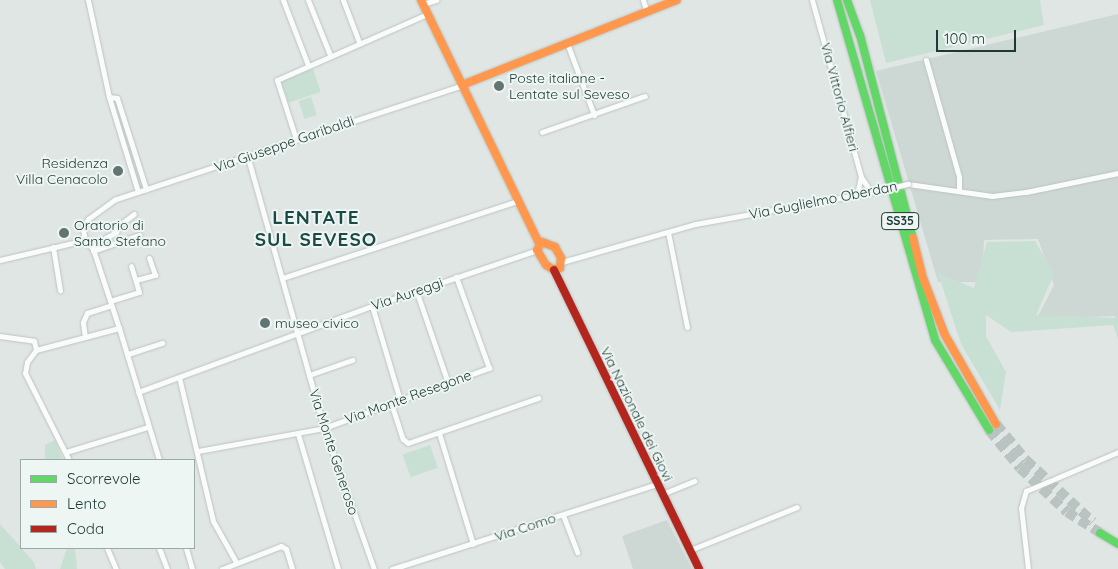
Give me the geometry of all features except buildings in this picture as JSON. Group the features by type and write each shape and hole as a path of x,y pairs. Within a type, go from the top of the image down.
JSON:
{"main road":[{"path":"462,85 677,0"},
{"name":"SS35","path":"837,0 935,340 989,430"},
{"name":"SS35","path":"847,0 860,35 923,278 945,335 968,380 996,424"},
{"name":"Via Nazionale dei Giovi","path":"422,2 518,201 546,266 554,270 699,569"},
{"path":"538,247 545,242 555,248 562,262 560,268 554,270"},
{"path":"1118,537 1101,531 1118,544"}],"street":[{"path":"88,0 109,97 138,192"},
{"path":"283,0 308,65"},
{"path":"308,0 330,55"},
{"path":"343,0 359,42"},
{"path":"422,2 436,0"},
{"path":"643,0 647,12"},
{"name":"Via Vittorio Alfieri","path":"812,0 861,177 871,192"},
{"path":"296,139 276,80 359,42 427,14"},
{"path":"567,43 594,115"},
{"path":"926,60 959,177 959,190"},
{"name":"Via Giuseppe Garibaldi","path":"85,240 83,230 88,219 107,204 146,189 248,158 296,139 462,85"},
{"path":"542,132 645,96"},
{"path":"109,97 116,98 146,189"},
{"name":"Via Monte Generoso","path":"248,158 324,428 374,569"},
{"name":"Via Guglielmo Oberdan","path":"562,262 695,224 908,184 959,190 980,195 1008,195 1118,172"},
{"path":"857,194 861,177"},
{"path":"282,278 518,201"},
{"path":"92,249 116,232 114,229 134,214"},
{"path":"668,232 687,327"},
{"path":"92,249 139,235"},
{"path":"0,260 85,240 92,249 112,305 159,459"},
{"path":"53,247 60,290"},
{"name":"Via Aureggi","path":"138,392 538,247"},
{"path":"136,280 155,275 149,258"},
{"path":"85,337 83,322 87,312 112,305 139,292 131,266"},
{"name":"Via Monte Resegone","path":"198,451 324,428 489,368 456,277"},
{"path":"416,290 448,382"},
{"path":"372,306 400,400"},
{"path":"69,459 26,373 27,362 36,350 119,328"},
{"path":"0,336 34,341 36,350"},
{"path":"128,354 162,343"},
{"path":"309,375 352,360"},
{"path":"179,377 213,521 236,562"},
{"path":"391,403 403,439 408,443 538,398"},
{"path":"66,452 148,427"},
{"path":"439,433 473,544"},
{"path":"298,434 338,569"},
{"path":"1028,569 1021,508 1026,491 1118,452"},
{"path":"662,494 694,481"},
{"name":"Via Como","path":"392,569 406,567 657,484"},
{"path":"690,550 797,507"},
{"path":"563,515 577,552"},
{"path":"222,569 277,546 286,549 292,569"},
{"path":"107,549 116,569"},
{"path":"159,549 167,569"},
{"path":"186,549 192,569"}],"shaded area":[{"path":"1118,14 1118,326 1115,316 1036,320 1054,285 1038,239 984,240 982,282 938,282 876,71"},
{"path":"667,520 692,569 633,569 622,536"}],"green space":[{"path":"870,0 1040,0 1044,25 886,63"},
{"path":"313,69 321,92 289,103 281,80"},
{"path":"311,97 317,115 305,119 299,101"},
{"path":"114,100 143,188 140,189 112,101"},
{"path":"1035,241 1054,274 1036,315 1118,318 1118,339 1113,325 1011,332 986,315 986,336 1006,372 1000,410 961,344 938,273 974,288 987,242"},
{"path":"55,440 63,459 45,459 45,445"},
{"path":"430,445 438,468 410,477 403,454"},
{"path":"0,524 20,546 20,549 22,549 34,562 36,569 5,569 0,562"},
{"path":"67,549 75,549 77,569 60,569"}],"tunnel":[{"path":"996,424 1026,460 1093,522"},
{"path":"989,430 1020,468 1067,512 1100,533"}],"traffic: fast":[{"path":"837,0 935,340 989,430"},
{"path":"847,0 860,35 913,238"},
{"path":"1100,533 1118,544"}],"traffic: slow":[{"path":"421,0 539,243"},
{"path":"462,85 677,0"},
{"path":"913,238 923,278 945,335 996,424"},
{"path":"542,242 555,247 561,258 560,268 554,270 546,265 537,250 542,242"}],"traffic: jam":[{"path":"554,270 699,569"}],"place":[{"name":"Poste italiane - Lentate sul Seveso","path":"499,86"},
{"name":"Residenza Villa Cenacolo","path":"118,171"},
{"name":"Oratorio di Santo Stefano","path":"64,233"},
{"name":"museo civico","path":"265,323"}],"district":[{"name":"LENTATE SUL SEVESO","path":"316,229"}]}
